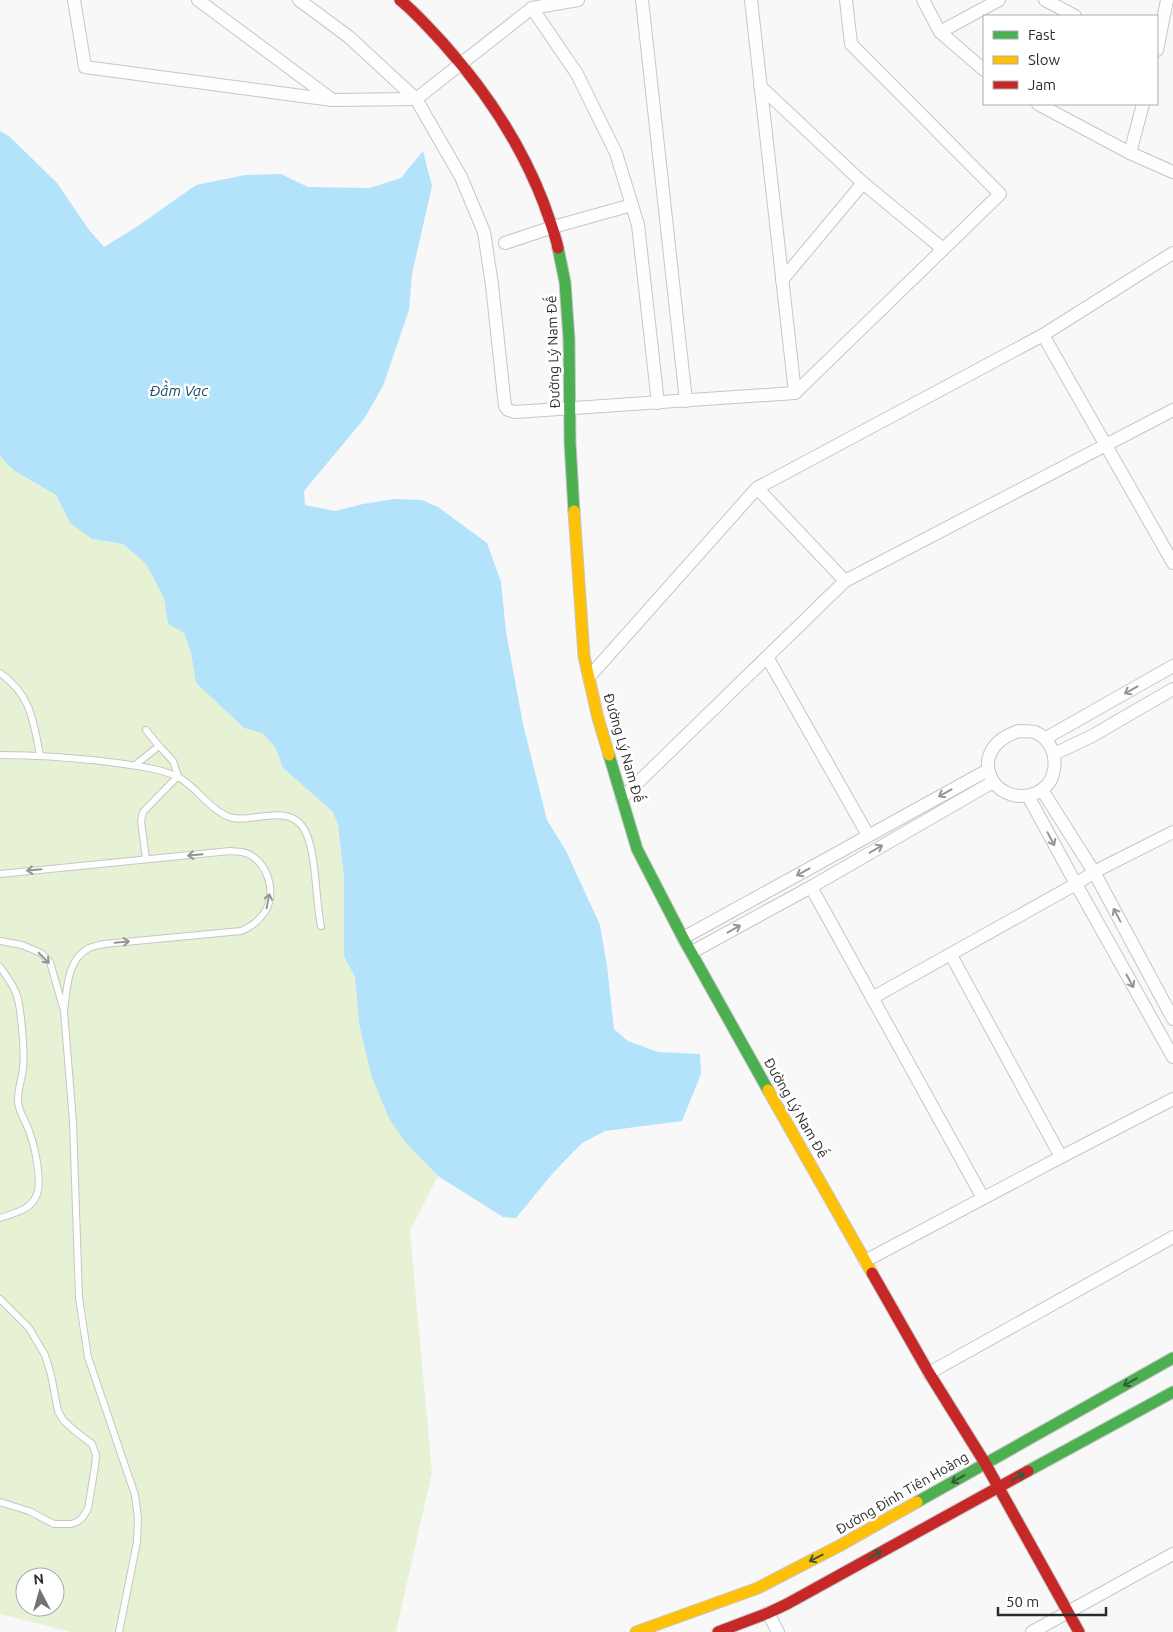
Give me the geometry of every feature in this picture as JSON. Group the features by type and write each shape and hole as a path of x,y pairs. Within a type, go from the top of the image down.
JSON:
{"street":[{"path":"74,0 85,67 332,100 416,99 532,8 578,0"},
{"path":"198,0 332,100"},
{"path":"299,0 349,37 416,99 462,177 484,232 492,285 505,406 508,410 515,412 795,393 1000,194 851,44 846,0"},
{"name":"Đường Lý Nam Đế","path":"400,0 416,13 462,64 498,112 533,175 556,236 565,282 569,339 570,443 584,656 598,718 637,850 683,938 865,1261 929,1373 985,1463 1079,1632"},
{"path":"642,0 686,401"},
{"path":"751,0 795,393"},
{"path":"923,0 940,32 983,69"},
{"path":"940,32 999,0"},
{"path":"1045,0 1073,15"},
{"path":"1158,45 1167,0"},
{"path":"532,8 582,83 616,153 638,225 658,402"},
{"path":"760,86 863,183 943,249"},
{"path":"1040,105 1130,153 1173,172"},
{"path":"1130,153 1143,105"},
{"path":"782,280 863,183"},
{"path":"505,243 553,227 632,205"},
{"path":"589,677 757,488 1043,335 1173,253"},
{"path":"1043,335 1173,563"},
{"path":"622,798 845,581 1173,410"},
{"path":"757,488 845,581"},
{"path":"767,657 868,836"},
{"path":"1046,738 1173,666"},
{"path":"1054,754 1092,736 1173,689"},
{"path":"1019,730 1033,732 1046,738 1054,754 1053,776 1049,784 1042,790 1028,796 1012,795 993,782 988,770 989,756 996,744 1006,735 1019,730"},
{"path":"683,938 988,770"},
{"path":"692,952 811,887 993,782"},
{"path":"1042,790 1094,872 1173,1019"},
{"path":"1028,796 1173,1058"},
{"path":"872,998 951,955 1094,872 1173,832"},
{"path":"811,887 983,1198"},
{"path":"951,955 1061,1157"},
{"path":"865,1261 1173,1100"},
{"path":"929,1373 1173,1237"},
{"name":"Đường Đinh Tiên Hoàng","path":"636,1632 763,1600 839,1546 1173,1358"},
{"path":"718,1632 763,1600 998,1488 1173,1392"},
{"path":"1032,1632 1173,1554"},
{"path":"763,1600 778,1632"}],"lane":[{"path":"0,673 9,679 27,702 40,755"},
{"path":"146,730 173,761 178,776"},
{"path":"136,766 159,746"},
{"path":"0,755 40,755 147,767 178,776 224,815 235,818 273,815 286,816 296,820 302,826 308,838 321,926"},
{"path":"146,859 141,821 143,812 178,776"},
{"path":"0,874 230,852 244,852 253,856 268,874 270,898 267,908 252,925 240,931 104,944 88,948 75,959 70,974 64,1011"},
{"path":"0,941 22,945 41,953 50,962 64,1011 73,1122 82,1318 88,1357 135,1494 138,1518 137,1542 119,1632"},
{"path":"0,967 16,992 19,1001 24,1058 18,1101 19,1109 33,1144 38,1172 37,1196 30,1205 0,1218"},
{"path":"0,1299 29,1328 45,1355 58,1411 75,1431 92,1444 96,1455 88,1508 77,1522 54,1524 29,1511 0,1502"}],"green space":[{"path":"0,456 13,470 56,495 70,523 92,539 123,544 146,564 164,598 168,624 184,633 191,653 196,683 244,728 262,733 275,747 283,768 333,812 338,825 344,878 344,956 355,977 359,1023 405,1142 438,1176 410,1231 432,1472 396,1632 71,1632 0,1614"}],"water":[{"name":"Đầm Vạc","path":"0,131 10,137 57,183 89,230 104,247 138,226 196,185 245,175 281,174 308,187 370,188 401,178 423,151 432,186 412,274 409,310 383,386 364,419 304,491 305,505 335,511 394,499 422,500 438,507 487,543 501,582 506,632 523,724 547,820 566,851 600,925 614,1029 628,1041 658,1052 700,1054 701,1074 682,1121 605,1131 582,1143 553,1173 516,1218 503,1217 438,1176 405,1142 389,1118 371,1075 359,1023 355,977 344,956 344,878 338,825 333,812 283,768 275,747 262,733 244,728 196,683 191,653 184,633 168,624 164,598 146,564 123,544 92,539 70,523 56,495 13,470 0,456"}],"traffic: fast":[{"path":"558,248 565,282 569,339 570,443 574,511"},
{"path":"609,755 637,849 683,938 768,1090"},
{"path":"917,1502 1173,1358"},
{"path":"1028,1471 1173,1392"}],"traffic: slow":[{"path":"574,511 584,656 598,718 609,755"},
{"path":"768,1090 872,1273"},
{"path":"636,1632 758,1588 839,1546 917,1502"}],"traffic: jam":[{"path":"400,0 412,10 459,61 501,119 525,160 535,182 552,226 558,248"},
{"path":"872,1273 929,1373 985,1463 1079,1632"},
{"path":"718,1632 787,1604 1028,1471"}]}
